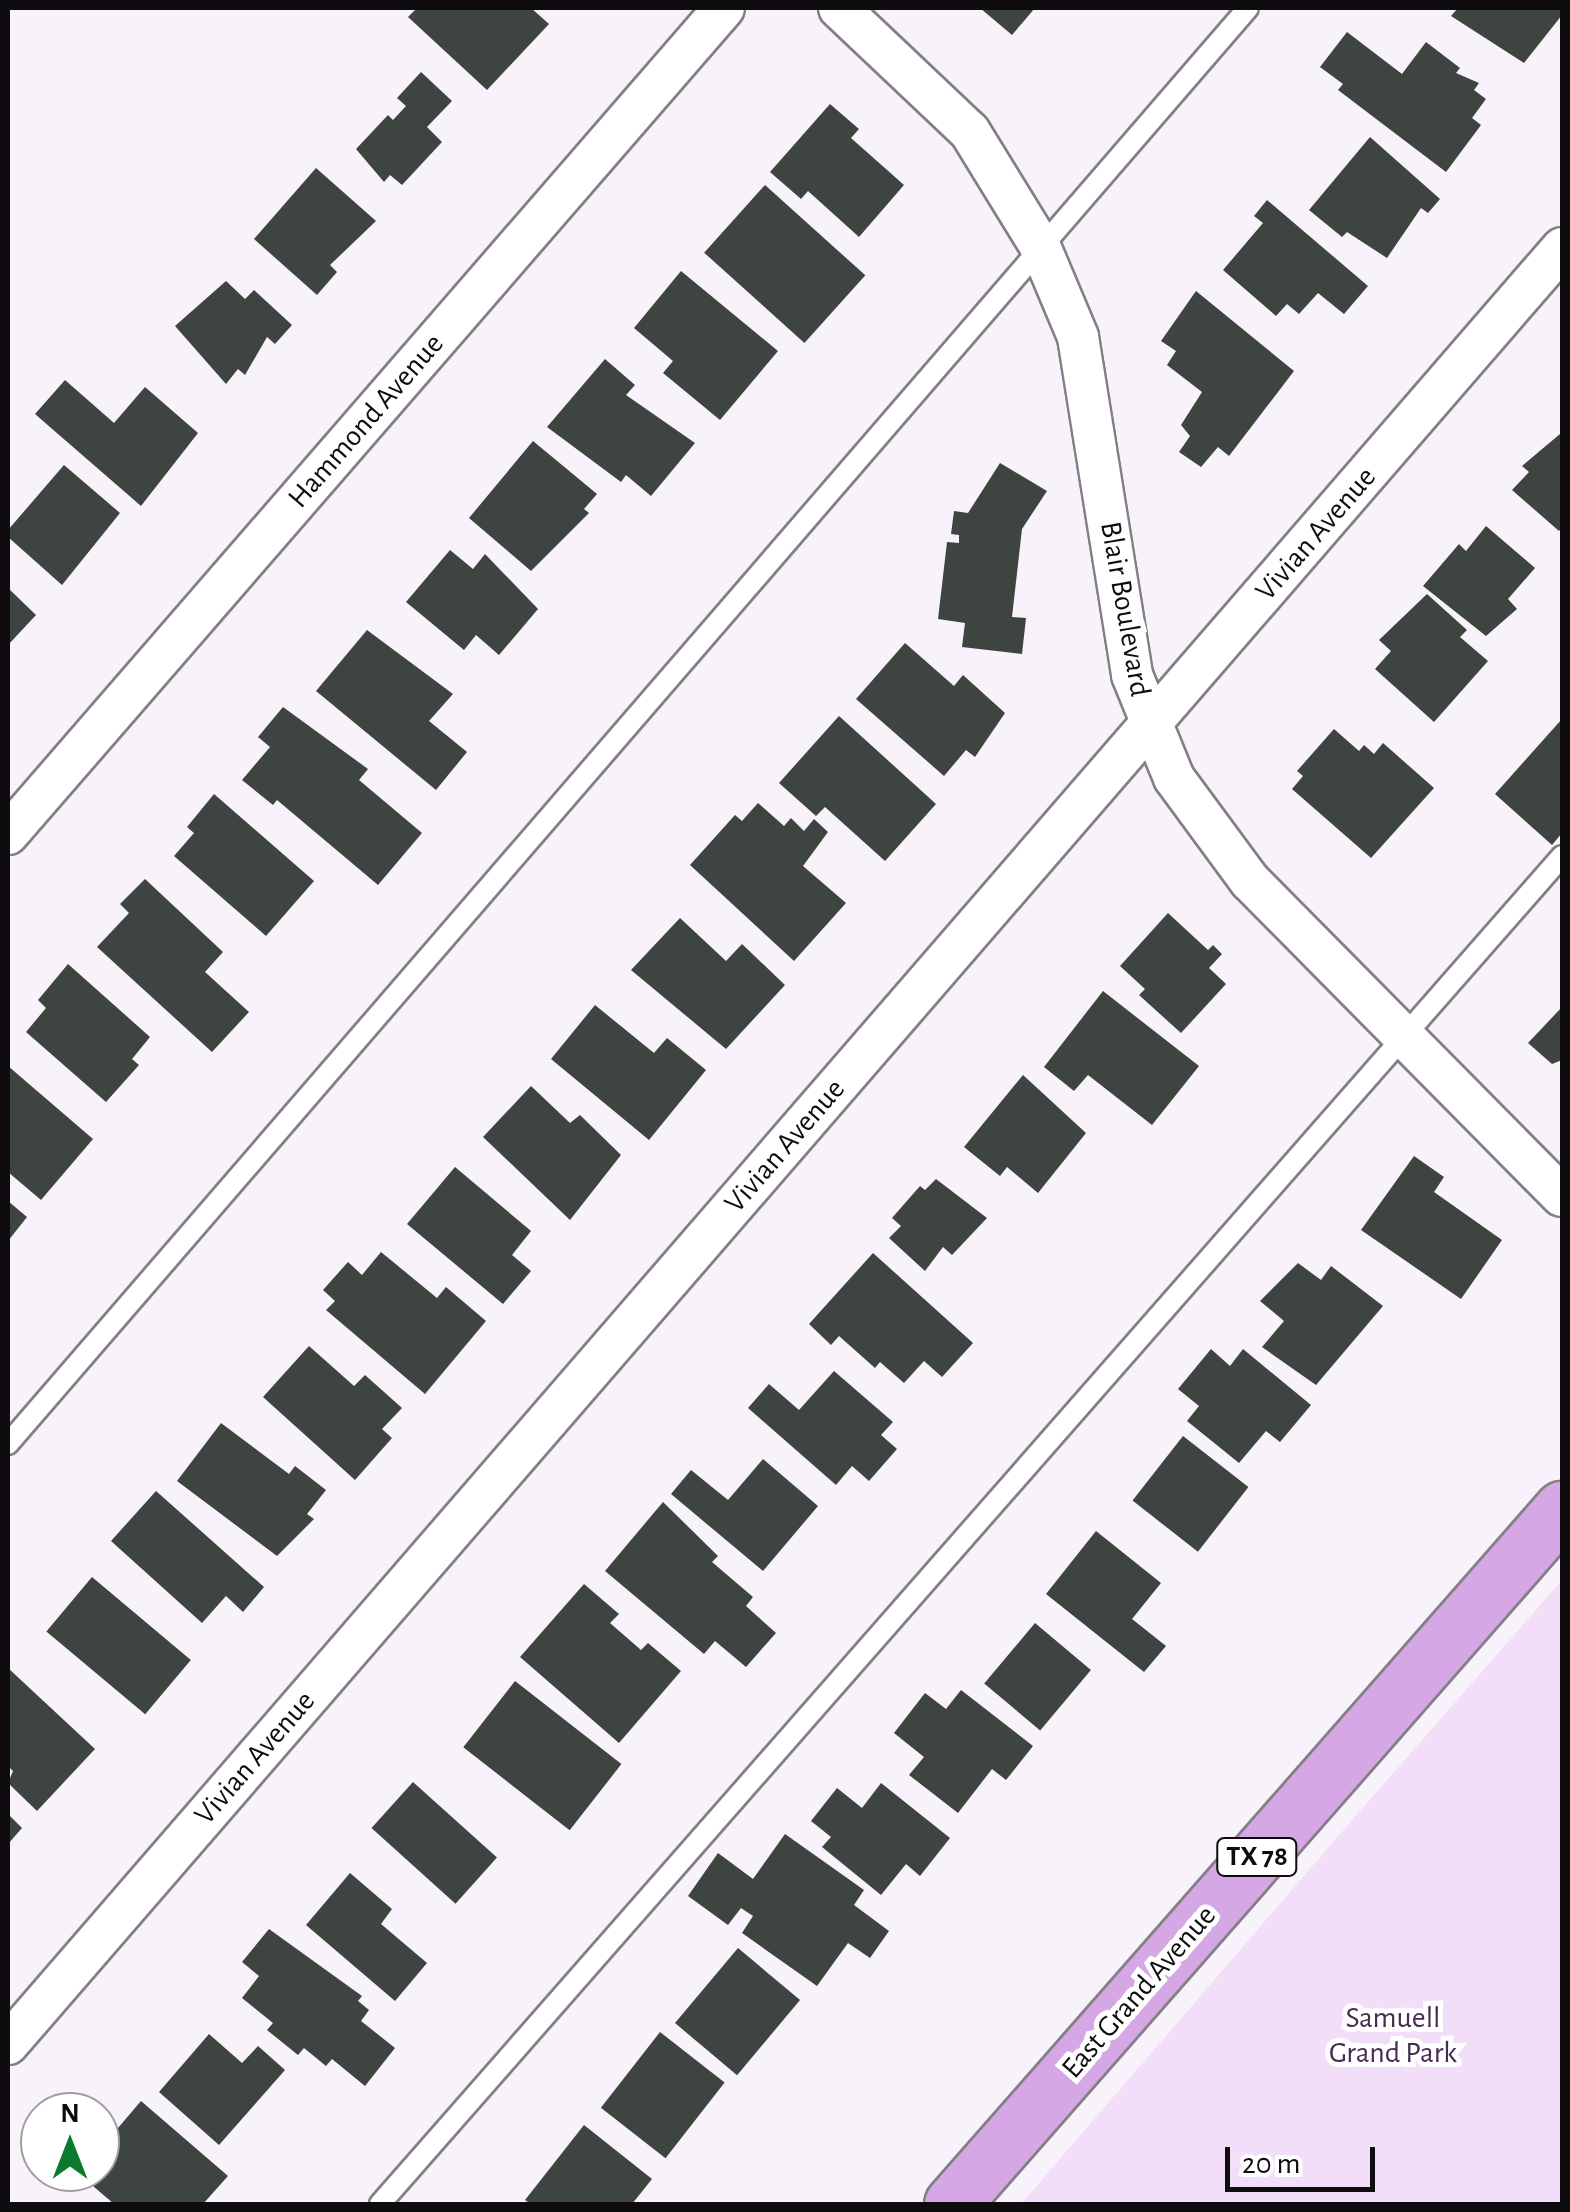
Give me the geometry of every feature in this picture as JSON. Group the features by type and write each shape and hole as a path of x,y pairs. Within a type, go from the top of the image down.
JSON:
{"main road":[{"name":"East Grand Avenue","path":"952,2204 1562,1509"}],"street":[{"name":"Hammond Avenue","path":"8,834 724,8"},
{"name":"Blair Boulevard","path":"839,8 970,132 1039,244 1078,338 1100,442 1118,600 1149,727 1174,778 1250,881 1562,1196"},
{"name":"Vivian Avenue","path":"8,2044 1562,248"}],"lane":[{"path":"8,1444 1039,244 1248,8"},
{"path":"380,2204 1562,856"}],"green space":[{"name":"Samuell Grand Park","path":"1562,1580 1562,2204 1021,2204 1353,1819"}],"building":[{"path":"417,8 531,8 549,24 487,90 408,17"},
{"path":"980,8 1035,8 1012,35"},
{"path":"1458,8 1562,8 1562,15 1524,63 1451,16"},
{"path":"1347,32 1402,74 1426,42 1460,68 1456,73 1479,83 1474,90 1486,99 1472,118 1481,125 1446,172 1338,90 1343,84 1320,67"},
{"path":"421,72 452,101 427,127 442,142 402,185 390,175 384,182 356,149 388,115 393,120 406,106 397,98"},
{"path":"830,104 859,129 851,138 904,185 859,237 808,191 801,199 770,172"},
{"path":"1370,137 1440,199 1428,213 1421,208 1387,258 1347,232 1342,237 1309,210"},
{"path":"316,168 376,221 330,265 337,272 317,295 254,239"},
{"path":"765,185 865,275 804,343 704,253"},
{"path":"1267,200 1368,286 1344,314 1318,293 1299,314 1287,304 1276,316 1223,270 1263,223 1254,216"},
{"path":"681,271 778,351 720,420 663,373 673,361 634,328"},
{"path":"226,281 245,299 254,290 292,325 275,344 267,337 245,375 238,369 226,384 175,326"},
{"path":"1196,291 1294,371 1229,456 1218,447 1201,467 1179,452 1190,436 1181,425 1202,392 1167,365 1176,351 1161,341"},
{"path":"605,359 635,385 626,395 695,443 651,496 626,475 621,482 547,427"},
{"path":"65,380 114,423 145,387 198,433 141,506 35,414"},
{"path":"1560,434 1559,531 1512,490 1529,472 1522,466"},
{"path":"533,441 597,494 584,509 589,513 531,571 469,518"},
{"path":"1000,463 1047,491 1022,529 1012,617 1026,618 1022,654 962,647 965,623 938,619 947,542 959,543 959,535 951,534 954,511 968,513"},
{"path":"64,465 120,513 62,585 8,537 8,530"},
{"path":"1486,526 1535,568 1508,599 1517,609 1486,636 1423,586 1459,544 1466,551"},
{"path":"450,550 473,569 485,554 538,609 499,655 476,635 464,650 406,602"},
{"path":"8,588 36,615 8,645"},
{"path":"1427,594 1467,630 1460,637 1488,661 1434,722 1375,669 1391,651 1379,640"},
{"path":"367,630 453,694 429,721 467,752 436,790 316,691"},
{"path":"905,643 954,686 963,675 1005,713 975,757 966,750 944,776 856,699"},
{"path":"283,707 368,769 359,780 422,833 378,885 277,800 273,805 242,780 270,747 258,737"},
{"path":"839,716 936,804 885,861 825,807 816,816 779,783"},
{"path":"1562,719 1562,833 1552,845 1495,794"},
{"path":"1334,729 1359,751 1364,745 1374,754 1383,743 1434,788 1371,858 1292,789 1303,776 1297,771"},
{"path":"214,794 314,881 266,936 174,856 194,833 187,827"},
{"path":"758,803 784,826 791,818 804,831 814,819 828,832 803,866 846,903 794,961 690,865 735,815 742,821"},
{"path":"145,879 223,952 205,972 249,1012 212,1052 97,947 129,913 120,904"},
{"path":"1168,913 1208,950 1213,945 1222,954 1209,968 1226,984 1181,1033 1139,995 1145,989 1120,966"},
{"path":"680,918 726,961 742,944 785,985 726,1049 631,970"},
{"path":"68,964 150,1037 132,1059 139,1065 106,1102 26,1032 46,1008 38,1000"},
{"path":"1103,991 1199,1066 1152,1125 1088,1075 1074,1091 1044,1067"},
{"path":"595,1005 654,1053 667,1038 706,1070 649,1140 551,1059"},
{"path":"1562,1007 1562,1060 1552,1064 1528,1043"},
{"path":"8,1066 93,1139 41,1200 8,1172"},
{"path":"1023,1075 1086,1133 1038,1193 1007,1167 1000,1176 964,1147"},
{"path":"531,1086 570,1123 580,1115 621,1155 570,1220 483,1137"},
{"path":"1414,1156 1444,1177 1434,1192 1502,1240 1461,1299 1361,1230"},
{"path":"455,1167 531,1231 512,1255 531,1271 503,1304 407,1224"},
{"path":"936,1179 987,1218 952,1255 943,1247 925,1271 889,1238 901,1226 892,1218 920,1186 925,1190"},
{"path":"8,1201 27,1217 8,1241"},
{"path":"381,1252 437,1298 446,1287 486,1321 425,1394 326,1310 335,1301 323,1290 348,1262 362,1275"},
{"path":"873,1253 973,1343 942,1377 924,1361 904,1383 880,1362 875,1368 839,1336 831,1345 809,1324"},
{"path":"1298,1263 1321,1280 1331,1266 1383,1306 1316,1385 1262,1347 1284,1321 1260,1301"},
{"path":"309,1346 354,1386 365,1375 402,1408 382,1429 392,1438 355,1480 263,1397"},
{"path":"1211,1349 1230,1366 1243,1349 1311,1405 1280,1442 1266,1431 1239,1463 1187,1421 1199,1406 1178,1389"},
{"path":"834,1371 893,1422 881,1435 897,1449 869,1481 852,1466 836,1485 748,1408 769,1384 799,1410"},
{"path":"221,1423 289,1474 295,1466 326,1490 307,1514 314,1519 277,1556 177,1481"},
{"path":"1183,1436 1248,1487 1198,1552 1133,1501"},
{"path":"763,1459 818,1506 763,1571 671,1494 691,1470 728,1500"},
{"path":"156,1491 264,1587 243,1612 226,1596 202,1623 111,1541"},
{"path":"663,1502 718,1556 712,1562 753,1597 746,1606 776,1633 746,1667 715,1641 704,1654 605,1571"},
{"path":"1096,1531 1161,1583 1132,1619 1166,1646 1144,1672 1046,1594"},
{"path":"92,1577 191,1660 145,1714 46,1631"},
{"path":"584,1584 619,1614 610,1623 641,1650 648,1643 681,1671 619,1743 520,1657"},
{"path":"1035,1623 1091,1670 1040,1730 984,1684"},
{"path":"8,1668 95,1749 37,1811 8,1783 13,1771 8,1766"},
{"path":"515,1681 621,1764 570,1830 463,1747"},
{"path":"961,1690 1033,1746 1006,1780 992,1769 958,1813 909,1775 924,1757 894,1733 925,1693 946,1709"},
{"path":"413,1782 497,1858 455,1904 372,1828"},
{"path":"881,1783 950,1838 920,1876 906,1864 881,1895 822,1847 831,1837 811,1821 837,1788 862,1808"},
{"path":"8,1814 22,1828 8,1844"},
{"path":"785,1834 864,1890 854,1905 889,1931 870,1958 848,1943 817,1986 742,1933 753,1916 741,1908 728,1925 688,1896 718,1853 753,1879"},
{"path":"350,1873 392,1909 381,1924 427,1963 395,2001 306,1925"},
{"path":"269,1929 362,1996 358,2001 369,2010 361,2021 395,2048 365,2086 332,2059 326,2066 304,2048 298,2055 267,2030 273,2023 242,1998 259,1976 242,1962"},
{"path":"738,1948 800,2000 737,2075 675,2023"},
{"path":"660,2032 725,2082 666,2158 601,2108"},
{"path":"209,2034 242,2063 258,2046 285,2070 219,2145 159,2092"},
{"path":"141,2101 228,2176 203,2204 114,2204 100,2192 120,2192 120,2126"},
{"path":"584,2125 652,2179 632,2204 531,2204 525,2200"}]}
